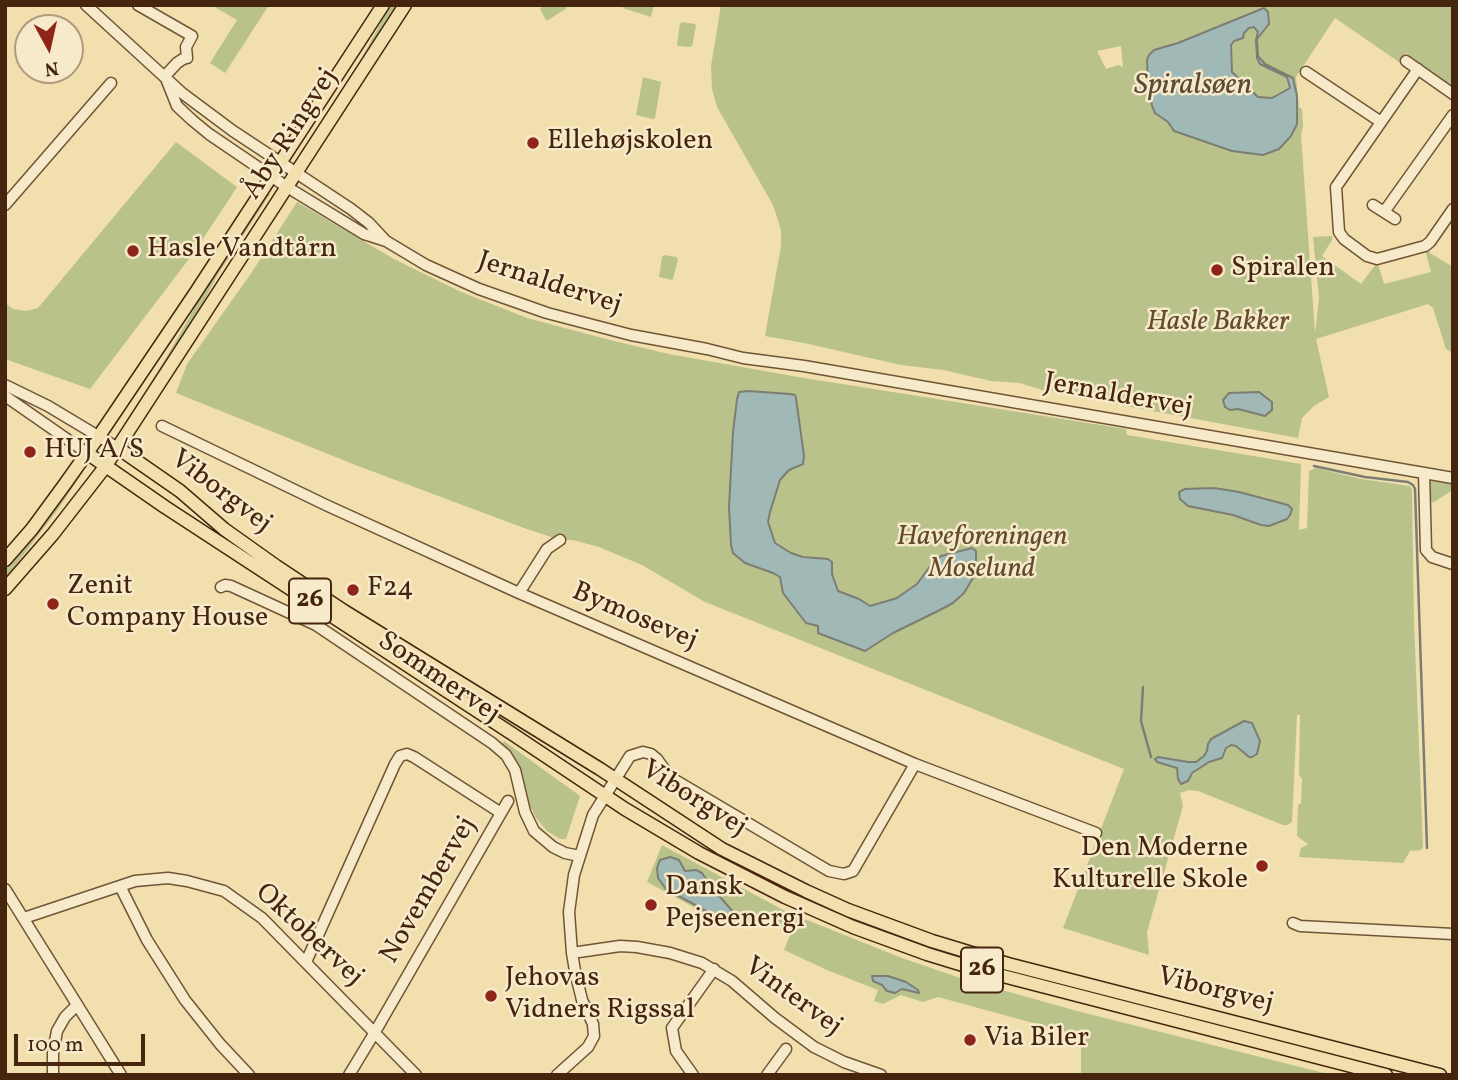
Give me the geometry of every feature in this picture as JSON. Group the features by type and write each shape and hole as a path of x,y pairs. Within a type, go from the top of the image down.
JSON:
{"main road":[{"name":"Åby Ringvej","path":"5,560 32,529 99,436 383,5"},
{"name":"Åby Ringvej","path":"5,589 106,467 405,5"},
{"name":"Viborgvej","path":"118,448 180,491 224,529 306,586 750,865 848,910 932,941 1021,968 1440,1075"},
{"name":"Viborgvej","path":"87,453 660,831 785,897 853,927 976,969 1386,1075"}],"street":[{"name":"Jernaldervej","path":"86,5 182,93 233,131 351,209 386,241"},
{"path":"138,5 192,36 186,47 187,58 183,58 165,76"},
{"path":"1406,61 1453,94"},
{"path":"1418,69 1336,187 1339,229 1342,237 1370,257 1381,258 1425,246 1453,209"},
{"path":"1306,72 1381,122"},
{"name":"Jernaldervej","path":"165,76 177,106 208,134 287,187 364,234 386,241 452,278 547,313 631,335 707,349 743,350 804,366 1453,478"},
{"path":"5,205 111,83"},
{"path":"1384,212 1453,115"},
{"path":"1373,205 1395,219"},
{"name":"Viborgvej","path":"5,385 48,406 118,448"},
{"name":"Viborgvej","path":"5,396 87,453"},
{"name":"Bymosevej","path":"162,426 328,506 519,593 915,764 1096,833"},
{"path":"1424,473 1426,550 1429,555 1453,564"},
{"path":"519,593 547,549 560,540"},
{"name":"Sommervej","path":"221,587 231,586 324,630 492,743 506,755 515,770 525,812 534,831 553,847 580,856"},
{"path":"557,1075 588,1047 594,1036 593,1024 578,986 569,912 574,875 593,815 629,756 643,752 651,754 670,777 829,871 844,874 853,871 915,764"},
{"path":"306,962 400,757 407,754 414,757 501,813"},
{"name":"Novembervej","path":"349,1075 508,801"},
{"name":"Oktobervej","path":"23,918 135,881 168,878 224,891 262,918 416,1075"},
{"path":"120,886 147,940 185,1000 249,1075"},
{"path":"5,889 121,1075"},
{"path":"1293,923 1300,926 1453,933"},
{"name":"Vintervej","path":"572,953 620,946 687,958 714,969 732,981 814,1047 844,1062 881,1075"},
{"name":"Vintervej","path":"693,1075 676,1051 673,1028 714,969"},
{"path":"53,1075 57,1031 65,1017 77,1005"},
{"name":"Vintervej","path":"767,1075 786,1049"},
{"name":"Vintervej","path":"840,1075 844,1062"}],"green space":[{"path":"211,5 269,5 225,73 210,63 237,20"},
{"path":"390,5 398,5 300,158 298,157 362,58"},
{"path":"543,5 565,5 567,8 546,20 540,9"},
{"path":"624,5 654,5 651,17 623,8"},
{"name":"Hasle Bakker","path":"721,5 1453,5 1453,87 1406,53 1399,62 1335,18 1296,77 1299,107 1302,109 1301,135 1315,333 1319,299 1313,237 1332,236 1322,256 1361,284 1376,264 1384,284 1431,272 1425,250 1429,250 1453,267 1453,353 1446,349 1433,308 1428,304 1316,339 1329,397 1314,406 1302,418 1298,438 1115,404 1115,398 991,381 765,336 781,246 781,230 773,205 717,107 712,89 711,66","holes":["1121,46 1123,67 1118,65 1106,69 1097,51"]},
{"path":"682,22 696,26 690,47 677,44"},
{"path":"643,77 661,82 653,119 636,115"},
{"path":"176,142 237,187 195,251 90,389 5,359 5,303 13,309 26,311 38,308"},
{"path":"268,193 270,194 217,276 193,322 124,429 122,428 214,274"},
{"name":"Haveforeningen Moselund","path":"297,202 394,259 459,291 527,318 610,340 669,354 798,377 1126,429 1127,435 1301,464 1299,530 1307,528 1309,471 1316,468 1361,479 1410,486 1423,847 1421,850 1410,851 1403,863 1299,857 1301,848 1308,844 1297,836 1302,779 1299,775 1300,715 1297,715 1292,822 1288,825 1198,791 1180,793 1183,806 1147,932 1149,955 1063,928 1124,769 705,602 642,565 599,547 573,540 560,540 524,528 358,466 176,393 187,364","holes":["1214,488 1288,505 1292,509 1261,525 1233,515 1188,506"]},
{"path":"664,255 678,259 672,280 659,277"},
{"path":"82,471 59,508 5,579 5,567 27,543"},
{"path":"1432,481 1453,484 1453,490 1434,502 1429,502 1429,484"},
{"path":"504,741 580,796 566,839 560,839 547,831 532,809 529,809 519,766 502,744"},
{"path":"662,845 787,912 902,958 966,980 1332,1075 1081,1075 1081,1036 938,997 923,1002 901,995 883,1004 874,1001 878,990 784,950 791,933 754,916 751,923 740,921 734,929 647,882"}],"water":[{"name":"Spiralsøen","path":"1264,8 1268,12 1269,24 1257,39 1258,56 1265,64 1293,78 1297,96 1297,124 1291,136 1279,149 1263,155 1232,151 1174,131 1168,122 1155,113 1148,81 1147,60 1154,50","holes":["1254,27 1258,32 1257,58 1260,64 1287,77 1290,88 1272,98 1258,97 1232,72 1231,45 1243,38 1249,28"]},
{"path":"739,392 790,394 796,398 803,464 789,470 780,480 768,522 775,543 803,557 828,559 832,562 832,574 838,591 870,606 897,598 917,584 941,556 972,548 976,551 976,563 973,578 964,593 953,603 893,633 865,651 818,633 818,626 806,623 783,593 780,577 745,563 733,553 731,545 729,507 733,432"},
{"path":"1259,392 1272,402 1272,410 1265,416 1225,407 1223,400 1229,393"},
{"path":"1214,488 1288,505 1292,509 1287,519 1269,526 1188,506 1180,499 1179,492 1185,489"},
{"path":"1244,721 1252,723 1260,741 1257,754 1252,757 1231,745 1226,748 1222,758 1209,762 1181,784 1177,768 1155,759 1158,757 1196,762 1204,756 1211,739"},
{"path":"670,857 679,860 685,871 696,870 702,873 715,893 735,914 735,922 728,923 666,889 658,878 657,868 660,860"},
{"path":"872,976 888,976 906,982 919,993 902,989 895,993 887,991 873,981"}],"waterway":[{"path":"1314,466 1365,477 1408,482 1415,489 1427,848"},
{"path":"1143,687 1141,721 1151,757"}],"place":[{"name":"Ellehøjskolen","path":"533,143"},
{"name":"Hasle Vandtårn","path":"133,251"},
{"name":"Spiralen","path":"1217,270"},
{"name":"HUJ A/S","path":"30,452"},
{"name":"F24","path":"353,590"},
{"name":"Zenit Company House","path":"53,604"},
{"name":"Den Moderne Kulturelle Skole","path":"1262,866"},
{"name":"Dansk Pejseenergi","path":"651,905"},
{"name":"Jehovas Vidners Rigssal","path":"491,996"},
{"name":"Via Biler","path":"970,1040"}]}
